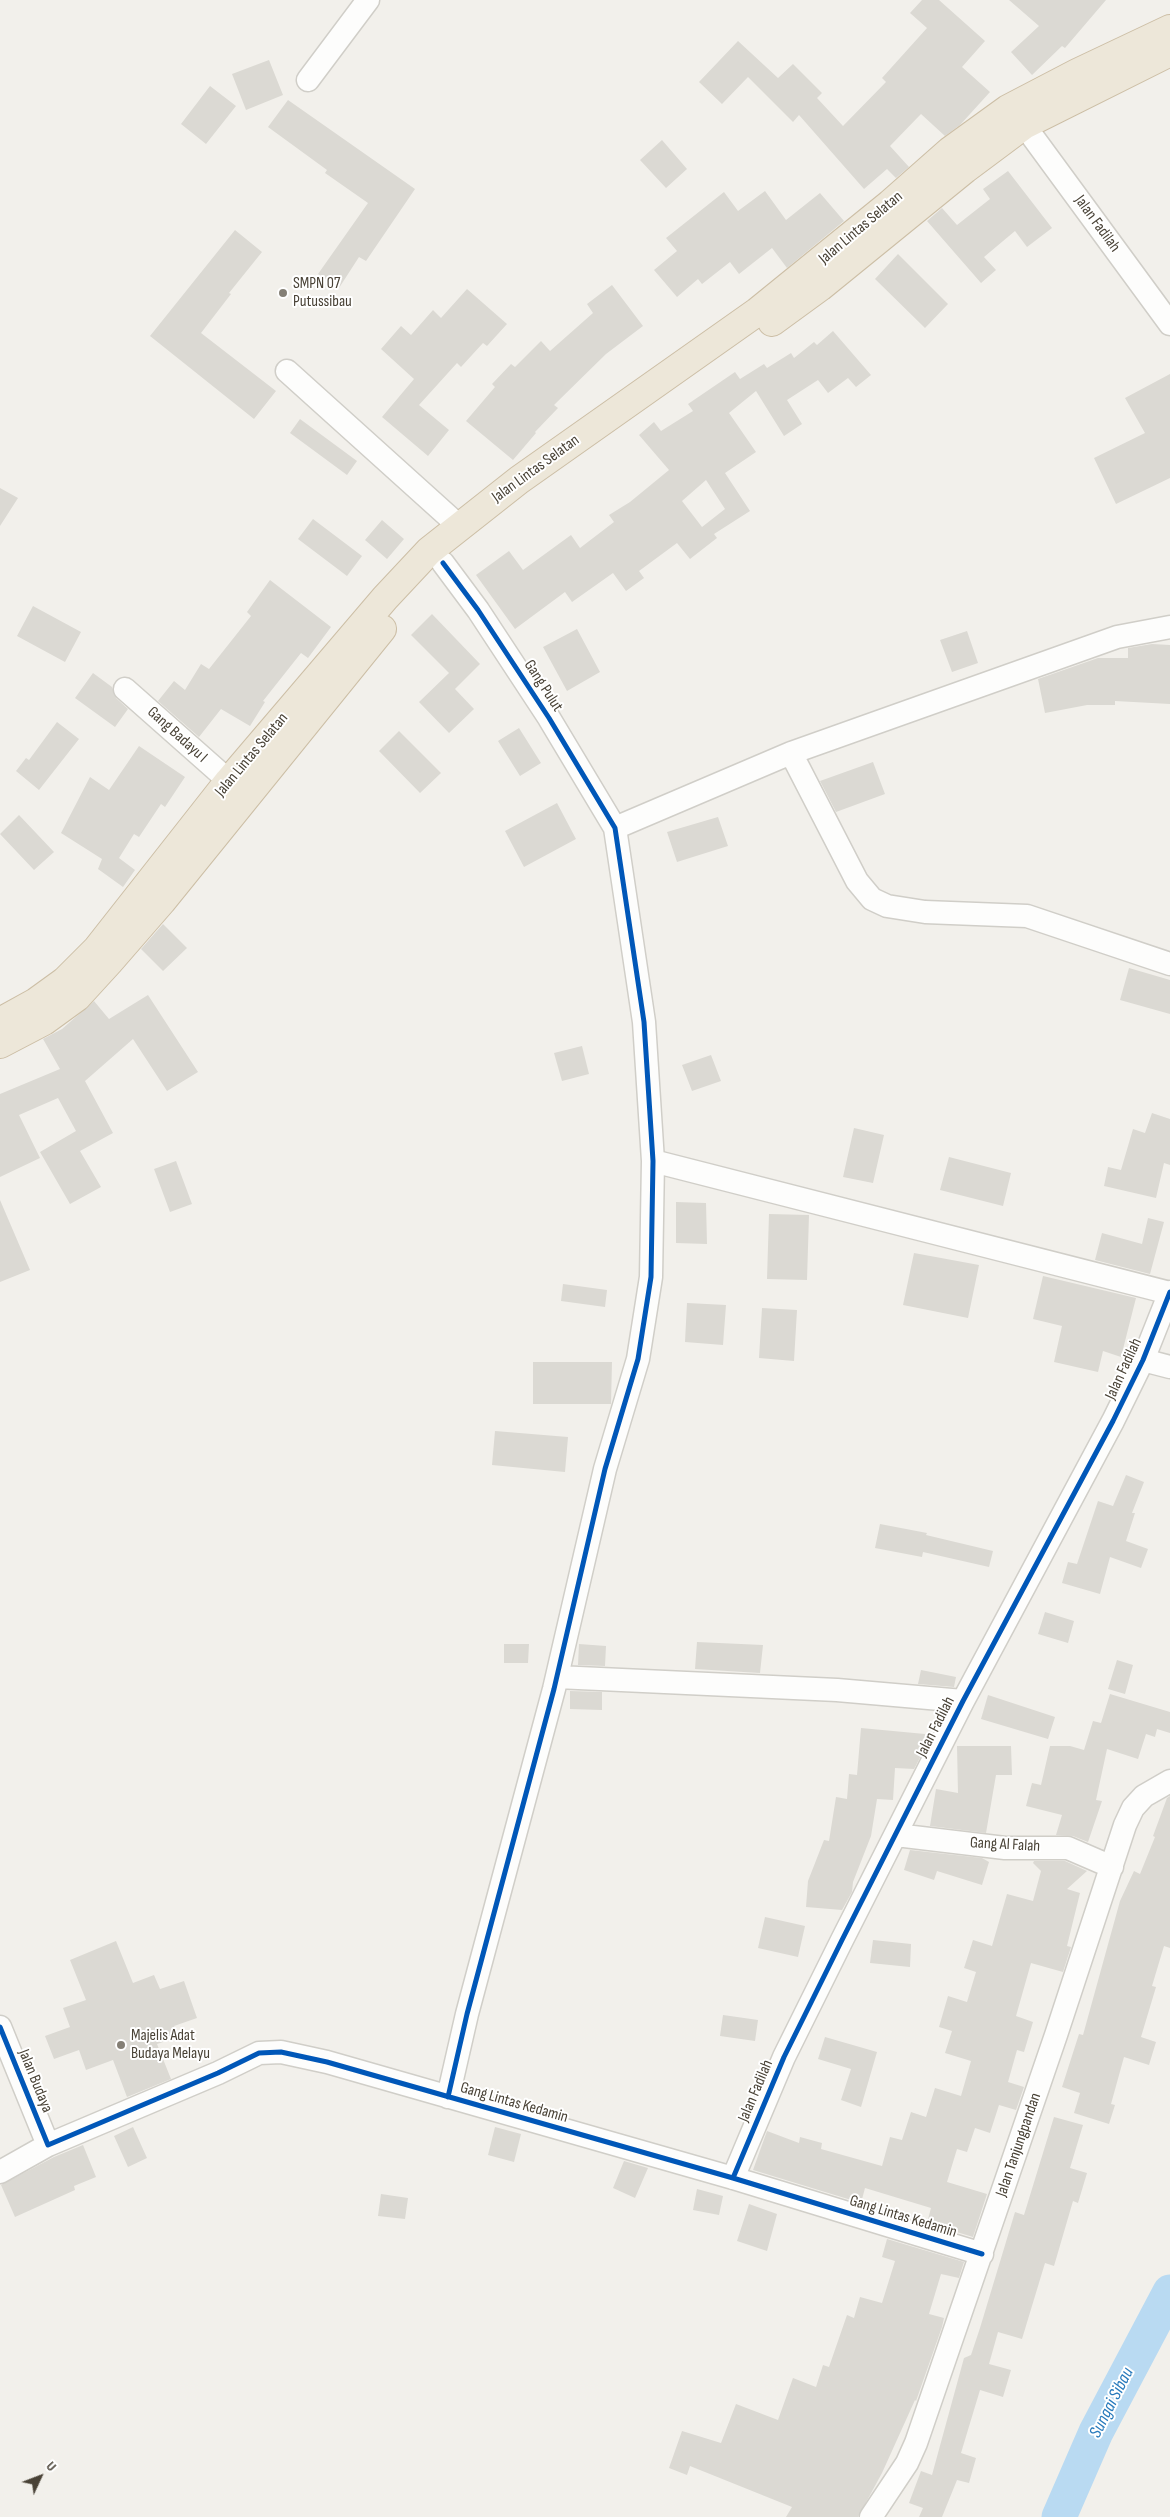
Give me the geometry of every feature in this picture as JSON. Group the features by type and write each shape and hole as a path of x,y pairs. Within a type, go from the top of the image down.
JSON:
{"highway":[{"name":"Jalan Lintas Selatan","path":"0,1022 36,1002 65,981 97,949 229,782 443,562 531,491 762,319 950,151 1008,109 1170,29"},
{"name":"Jalan Lintas Selatan","path":"0,1044 44,1021 77,997 162,901 385,598 429,551 519,480 762,319 820,287 965,169 1024,124 1170,52"}],"street":[{"path":"308,80 368,0"},
{"name":"Jalan Fadilah","path":"1024,124 1170,324"},
{"path":"286,371 459,526"},
{"name":"Gang Pulut","path":"443,562 478,610 544,711 615,828"},
{"path":"448,2097 467,2014 557,1677 605,1469 638,1359 651,1277 653,1161 644,1022 615,828 791,753 1117,637 1170,627"},
{"name":"Gang Badayu I","path":"125,689 229,782"},
{"path":"791,753 857,881 872,899 887,906 925,912 1027,916 1170,964"},
{"path":"653,1161 1170,1292"},
{"name":"Jalan Fadilah","path":"733,2178 784,2057 963,1701 1113,1421 1143,1360 1170,1292"},
{"path":"1143,1360 1170,1367"},
{"path":"557,1677 837,1690 963,1701"},
{"name":"Jalan Tanjungpandan","path":"871,2517 907,2463 916,2443 982,2254 1124,1826 1134,1808 1144,1796 1170,1780"},
{"name":"Gang Al Falah","path":"896,1835 1005,1848 1068,1848 1112,1866"},
{"name":"Jalan Budaya","path":"0,2027 48,2145"},
{"name":"Gang Lintas Kedamin","path":"0,2172 48,2145 218,2073 259,2053 281,2052 301,2055 733,2178 982,2254"}],"building":[{"path":"922,0 939,0 985,41 962,67 990,92 960,125 945,136 921,114 890,146 909,167 896,178 887,169 864,189 799,115 793,122 748,77 722,104 699,82 738,41 778,78 793,64 822,93 817,98 843,126 886,82 882,78 927,28 910,13"},
{"path":"1009,0 1106,0 1065,48 1062,46 1032,75 1011,52 1039,26"},
{"path":"269,60 283,95 246,110 232,74"},
{"path":"210,86 236,106 206,144 181,124"},
{"path":"288,100 415,189 366,261 359,257 339,288 318,274 368,203 325,173 327,170 268,127"},
{"path":"662,140 687,169 666,188 640,160"},
{"path":"1008,171 1052,228 1027,247 1015,231 984,257 996,270 981,283 927,221 942,208 957,225 990,199 983,189"},
{"path":"765,191 786,220 820,193 844,221 787,268 772,248 739,274 730,262 702,284 698,279 677,297 654,270 677,251 666,238 724,192 738,211"},
{"path":"235,230 262,252 229,293 231,294 201,333 276,391 254,419 150,336"},
{"path":"898,254 948,304 925,328 875,279"},
{"path":"612,285 643,326 606,354 554,405 558,408 535,432 513,460 466,421 495,387 492,384 511,364 515,367 541,341 550,351 593,313 587,304"},
{"path":"467,289 507,324 487,346 483,343 461,367 457,363 419,405 449,430 428,456 382,417 414,379 381,349 401,326 411,335 433,310 441,318"},
{"path":"833,331 871,375 856,387 848,378 828,393 818,380 787,400 802,424 784,436 756,391 729,413 756,452 725,473 750,511 714,534 717,538 690,559 677,543 639,571 644,578 626,591 613,573 572,602 565,592 515,629 476,575 509,551 523,570 571,535 580,548 614,522 609,515 630,502 669,470 639,435 654,422 661,431 693,411 688,404 735,372 740,379 764,364 767,368 791,353 794,358 814,342 817,345","holes":["706,480 725,509 702,527 682,501"]},
{"path":"1170,374 1170,478 1116,504 1094,458 1145,433 1125,398"},
{"path":"300,419 357,461 347,475 290,433"},
{"path":"0,488 18,498 0,526"},
{"path":"313,519 362,556 347,576 298,539"},
{"path":"382,520 404,539 387,559 365,540"},
{"path":"270,580 331,627 308,658 301,653 263,701 265,702 250,726 221,709 199,737 158,701 174,681 185,690 201,664 209,669 251,616 247,612"},
{"path":"33,606 81,632 65,662 17,636"},
{"path":"432,614 480,664 455,689 474,709 449,733 419,702 449,673 411,635"},
{"path":"577,629 600,672 567,691 543,647"},
{"path":"967,631 978,663 952,672 940,640"},
{"path":"1152,644 1170,645 1170,704 1115,701 1115,705 1087,705 1045,713 1038,679 1098,658 1128,658 1128,648"},
{"path":"93,673 112,687 116,698 128,709 115,727 75,698"},
{"path":"57,722 79,739 39,790 16,771 26,758 29,760"},
{"path":"519,728 541,763 520,776 498,741"},
{"path":"399,731 441,773 420,793 379,751"},
{"path":"139,746 185,777 165,807 161,804 139,837 134,834 119,858 135,870 123,887 98,869 102,859 61,833 90,777 109,790"},
{"path":"873,762 885,794 836,812 820,781"},
{"path":"557,803 576,839 524,867 505,831"},
{"path":"19,815 54,852 34,870 0,834"},
{"path":"718,817 728,846 677,862 667,832"},
{"path":"163,924 187,948 163,971 141,949"},
{"path":"1129,968 1170,980 1170,1014 1120,1000"},
{"path":"148,995 198,1072 167,1091 133,1039 85,1081 113,1133 80,1151 101,1187 70,1204 40,1152 76,1131 58,1098 19,1115 40,1158 0,1177 0,1094 60,1069 43,1039 62,1029 94,1001 109,1019"},
{"path":"582,1046 589,1074 562,1081 554,1053"},
{"path":"711,1055 721,1081 692,1091 682,1065"},
{"path":"1152,1113 1170,1119 1170,1165 1164,1163 1156,1198 1104,1186 1108,1167 1121,1170 1133,1129 1145,1133"},
{"path":"854,1128 884,1135 873,1183 843,1177"},
{"path":"949,1157 1011,1173 1003,1206 940,1190"},
{"path":"176,1161 192,1204 170,1212 154,1169"},
{"path":"0,1200 30,1270 0,1282"},
{"path":"676,1202 706,1203 707,1244 676,1243"},
{"path":"769,1214 809,1215 807,1280 767,1279"},
{"path":"1148,1218 1164,1222 1150,1274 1095,1260 1102,1233 1142,1244"},
{"path":"914,1253 979,1265 968,1318 903,1305"},
{"path":"1043,1276 1136,1298 1121,1357 1103,1351 1098,1372 1054,1362 1062,1326 1033,1319"},
{"path":"563,1284 607,1290 605,1307 561,1301"},
{"path":"687,1303 726,1305 723,1345 685,1342"},
{"path":"762,1308 797,1310 794,1361 759,1358"},
{"path":"533,1362 612,1362 611,1404 533,1404"},
{"path":"495,1431 568,1437 565,1472 492,1465"},
{"path":"1126,1475 1144,1482 1132,1513 1135,1513 1126,1541 1148,1549 1141,1568 1110,1557 1100,1594 1062,1583 1068,1562 1077,1564 1098,1501 1113,1506"},
{"path":"880,1524 927,1533 926,1535 993,1551 989,1567 923,1552 922,1557 875,1548"},
{"path":"1045,1612 1074,1621 1068,1643 1038,1634"},
{"path":"697,1642 763,1645 760,1673 695,1669"},
{"path":"504,1644 529,1644 528,1663 504,1663"},
{"path":"579,1644 606,1646 605,1666 578,1665"},
{"path":"1117,1660 1133,1665 1125,1694 1108,1689"},
{"path":"921,1670 956,1677 954,1687 918,1684"},
{"path":"570,1691 602,1692 602,1710 570,1709"},
{"path":"1110,1694 1170,1712 1170,1733 1157,1729 1155,1737 1146,1734 1138,1759 1107,1749 1096,1800 1102,1801 1088,1842 1073,1836 1056,1835 1062,1815 1026,1806 1032,1783 1041,1785 1050,1746 1070,1746 1084,1750 1093,1721 1101,1723"},
{"path":"988,1695 1055,1717 1048,1739 981,1719"},
{"path":"861,1728 925,1734 924,1750 914,1769 895,1768 893,1800 877,1799 871,1836 853,1882 852,1892 842,1910 806,1907 808,1881 824,1840 829,1841 836,1797 847,1799 849,1774 857,1775"},
{"path":"957,1746 1011,1746 1012,1775 996,1775 986,1833 930,1826 936,1789 958,1793"},
{"path":"1170,1796 1170,1948 1164,1946 1152,1986 1156,1987 1141,2037 1156,2042 1149,2065 1124,2057 1111,2104 1115,2105 1109,2124 1074,2113 1080,2093 1062,2087 1079,2034 1083,2035 1120,1901 1134,1871 1140,1874 1155,1837 1153,1836 1167,1798"},
{"path":"910,1850 982,1858 989,1862 982,1885 937,1871 934,1880 904,1870"},
{"path":"1034,1861 1065,1861 1087,1871 1067,1889 1080,1893 1067,1946 1071,1947 1063,1972 1031,1963 1016,2016 1033,2022 1024,2052 1017,2050 1008,2082 1024,2087 1016,2110 999,2105 990,2133 975,2128 967,2152 957,2149 947,2182 987,2194 973,2237 927,2223 931,2208 865,2188 861,2203 753,2170 767,2131 799,2143 800,2137 822,2143 821,2149 882,2166 890,2137 902,2140 911,2112 926,2117 935,2088 961,2096 971,2061 945,2053 952,2031 939,2027 948,1996 967,2002 976,1972 964,1968 973,1940 992,1946 1007,1894 1033,1901 1041,1871 1033,1863"},
{"path":"765,1917 805,1926 798,1957 758,1948"},
{"path":"873,1940 911,1944 910,1967 870,1963"},
{"path":"116,1941 133,1983 154,1975 160,1989 184,1981 197,2018 174,2026 178,2037 157,2044 171,2079 127,2097 113,2060 86,2070 79,2050 54,2059 45,2036 70,2027 63,2008 86,2000 70,1960"},
{"path":"723,2015 758,2020 755,2041 720,2036"},
{"path":"825,2037 877,2052 861,2107 841,2100 851,2069 818,2059"},
{"path":"1054,2117 1083,2125 1070,2168 1087,2173 1078,2203 1073,2201 1054,2266 1045,2263 1022,2339 998,2332 989,2364 1011,2370 1003,2397 980,2390 961,2453 976,2458 969,2483 957,2480 942,2517 919,2517 923,2508 909,2503 921,2471 932,2475 964,2358 971,2355 1015,2212 1024,2215"},
{"path":"133,2127 147,2158 128,2167 114,2136"},
{"path":"495,2127 521,2134 514,2162 488,2155"},
{"path":"83,2145 96,2177 74,2186 75,2190 15,2217 1,2185 54,2157"},
{"path":"624,2161 648,2168 635,2198 613,2188"},
{"path":"697,2189 723,2196 719,2215 693,2210"},
{"path":"381,2194 408,2198 405,2219 378,2216"},
{"path":"749,2204 777,2214 767,2251 737,2241"},
{"path":"887,2239 964,2262 959,2278 941,2274 929,2314 944,2318 942,2327 916,2401 882,2473 858,2517 786,2517 792,2507 690,2466 687,2475 669,2468 682,2431 721,2443 736,2404 778,2420 793,2378 816,2387 823,2365 829,2367 847,2315 854,2318 860,2297 882,2303 895,2261 882,2257"}],"waterway":[{"name":"Sungai Sibau","path":"1059,2517 1096,2432 1170,2292"}],"cycle path":[{"path":"443,563 478,610 549,718 615,828 644,1022 653,1161 651,1277 638,1359 605,1469 554,1689 467,2014 448,2097"},
{"path":"733,2178 784,2057 963,1701 1113,1421 1143,1360 1170,1292"},
{"path":"0,2027 48,2145 218,2073 259,2053 281,2052 327,2062 733,2178 982,2254"}],"place":[{"name":"SMPN 07 Putussibau","path":"283,293"},
{"name":"Majelis Adat Budaya Melayu","path":"121,2045"}]}
